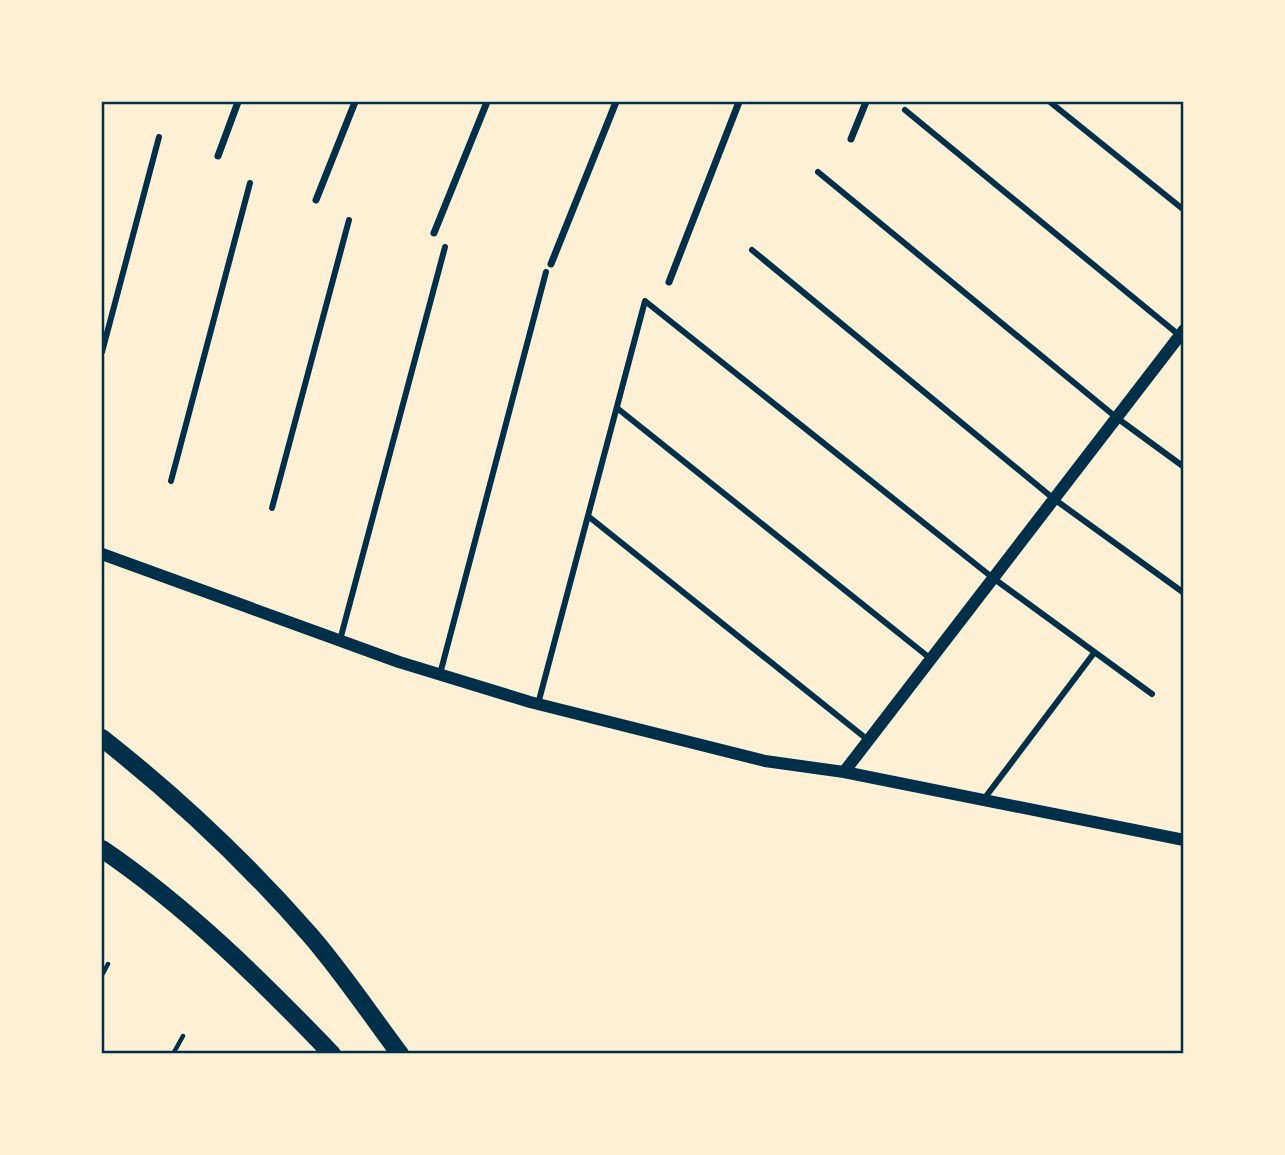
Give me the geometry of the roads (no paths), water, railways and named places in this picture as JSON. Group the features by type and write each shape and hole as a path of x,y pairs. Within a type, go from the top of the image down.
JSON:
{"highway":[{"path":"102,738 197,818 255,875 311,936 400,1054"},
{"path":"102,849 175,905 288,1007 332,1054"}],"street":[{"path":"218,156 238,102"},
{"path":"316,200 355,102"},
{"path":"434,233 487,102"},
{"path":"551,264 616,102"},
{"path":"669,282 739,102"},
{"path":"852,139 866,102"},
{"path":"1050,102 1184,210"},
{"path":"844,772 1182,333 905,110"},
{"path":"102,352 159,137"},
{"path":"818,172 1117,418 1184,467"},
{"path":"171,481 250,183"},
{"path":"272,508 349,220"},
{"path":"340,640 444,247"},
{"path":"752,250 1054,499 1184,593"},
{"path":"440,674 546,272"},
{"path":"538,704 645,301 993,578 1152,694"},
{"path":"617,408 931,659"},
{"path":"588,516 868,741"},
{"path":"102,554 340,640 538,704 765,761 844,772 1184,840"},
{"path":"984,800 1094,653"}]}
